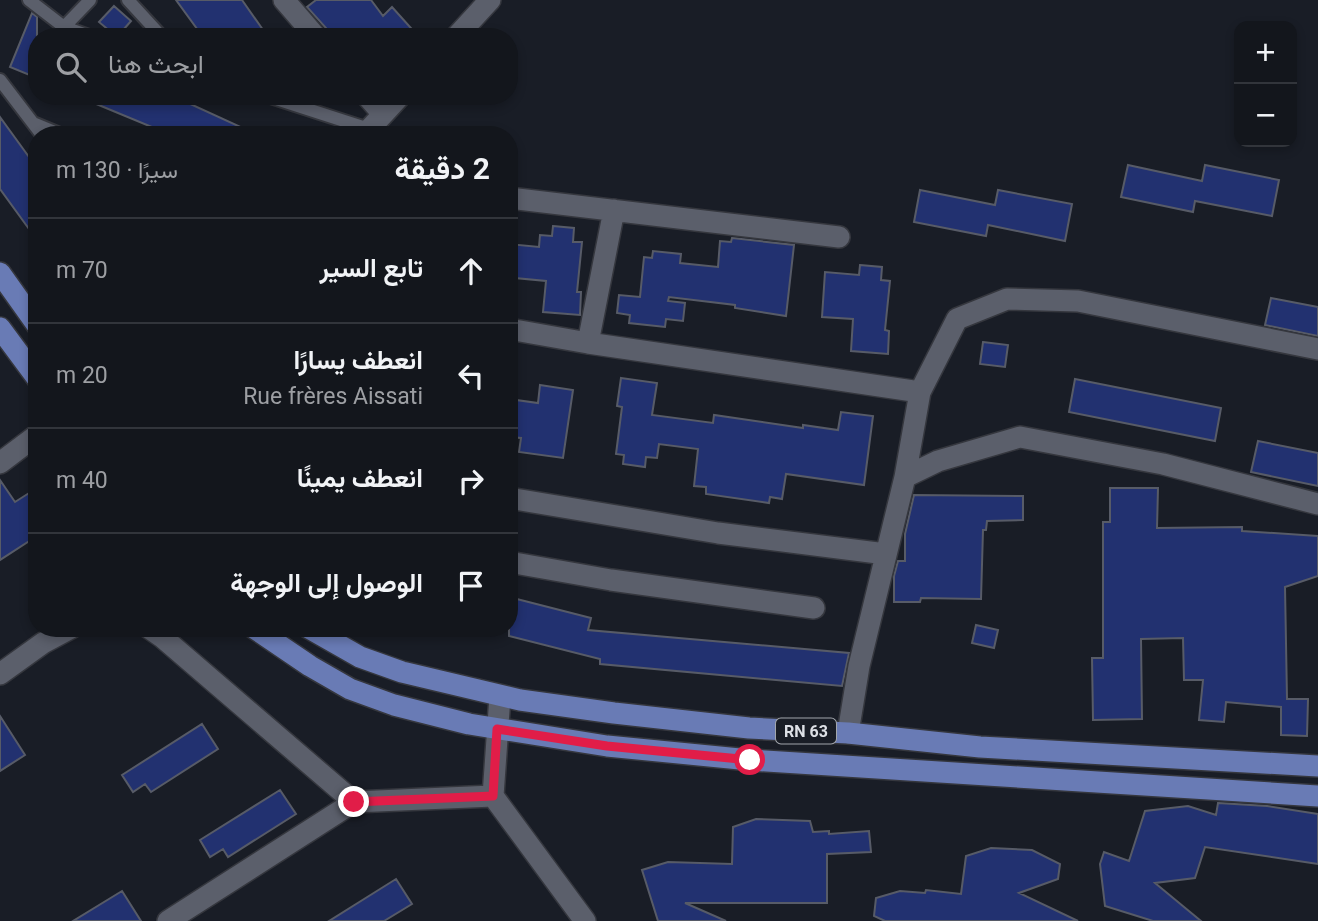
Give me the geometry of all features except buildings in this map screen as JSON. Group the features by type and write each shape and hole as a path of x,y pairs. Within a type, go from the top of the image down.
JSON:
{"main road":[{"path":"0,273 28,312"},
{"path":"0,328 28,366"},
{"path":"267,637 350,689 394,705 469,724 607,746 750,760 1318,796"},
{"name":"RN 63","path":"325,637 360,657 391,669 500,696 614,713 749,728 848,733 980,747 1318,766"}],"street":[{"path":"284,0 308,28"},
{"path":"464,28 490,0"},
{"path":"368,105 372,126"},
{"path":"372,126 392,105"},
{"path":"518,199 839,237"},
{"path":"588,343 614,210"},
{"path":"848,733 859,666 905,477 920,392 957,319 1007,299 1078,301 1318,349"},
{"path":"518,330 588,343 920,392"},
{"path":"905,477 938,461 1020,437 1163,464 1318,504"},
{"path":"0,464 28,442"},
{"path":"518,500 718,533 886,554"},
{"path":"518,564 611,580 814,608"},
{"path":"0,674 54,637"},
{"path":"162,637 354,802"},
{"path":"500,696 493,796 585,921"},
{"path":"168,921 354,802 493,796"}],"lane":[{"path":"29,0 64,27 90,0"},
{"path":"128,0 154,28"},
{"path":"0,80 35,126"},
{"path":"298,105 372,126"},
{"path":"33,123 40,126"}],"route":[{"path":"354,802 493,796 497,729 607,746 750,760"}]}
